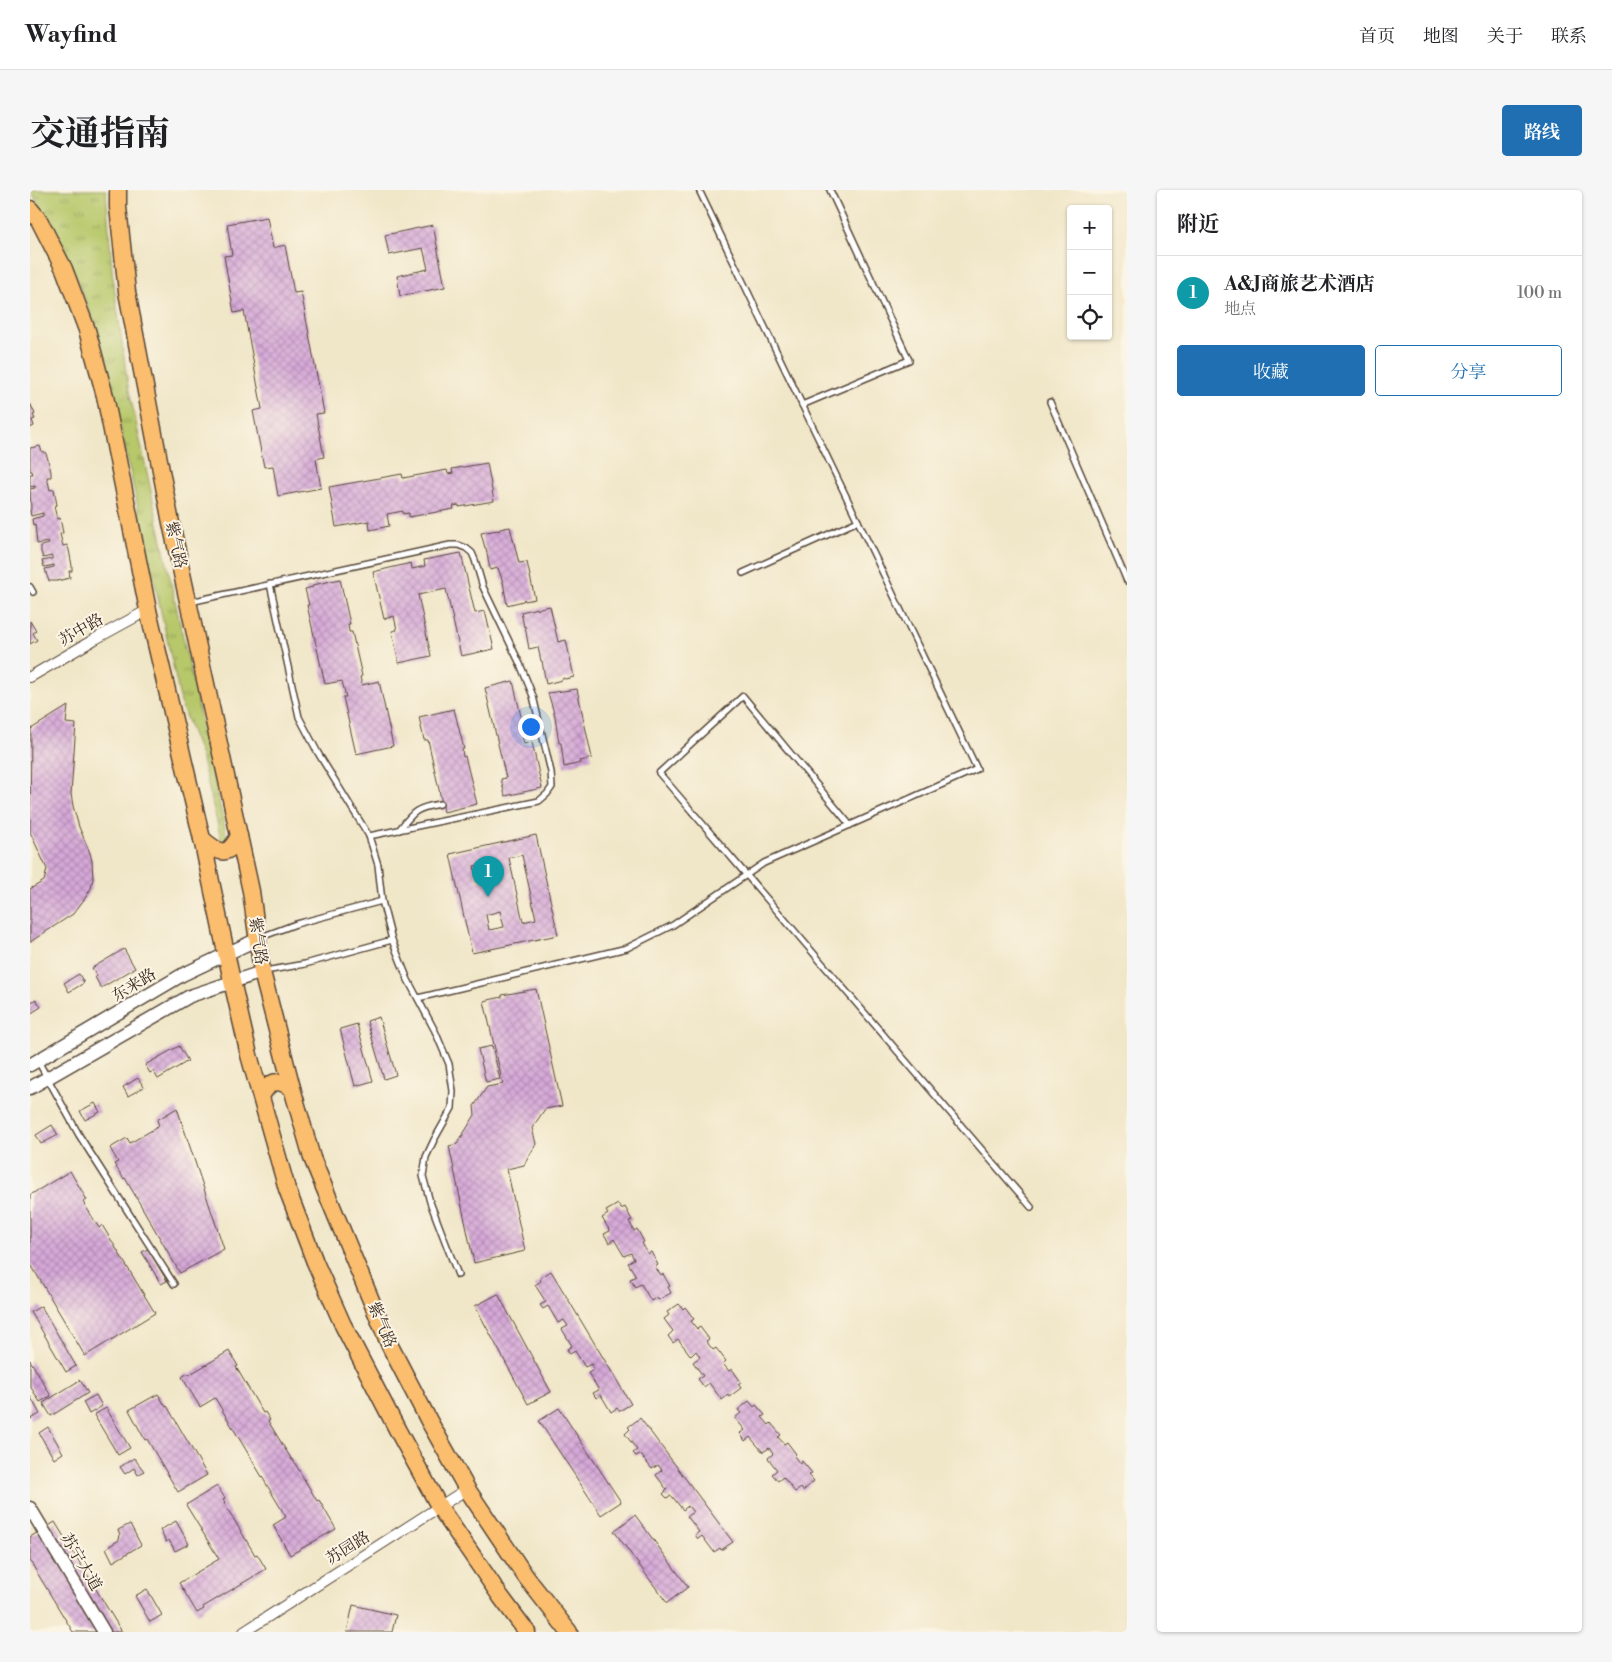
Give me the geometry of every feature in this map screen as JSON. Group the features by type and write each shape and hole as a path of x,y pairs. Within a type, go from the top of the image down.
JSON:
{"main road":[{"name":"紫气路","path":"118,190 127,292 171,523 251,891 262,972 312,1158 390,1346 429,1421 468,1489 526,1577 569,1632"},
{"name":"紫气路","path":"30,209 39,220 64,269 87,330 105,396 148,610 202,839 232,981 261,1096 287,1188 315,1262 343,1325 440,1508 501,1597 528,1632"},
{"path":"202,839 215,851 225,852 232,849 239,836"},
{"path":"261,1096 272,1083 282,1082 292,1088"}],"street":[{"name":"苏中路","path":"30,677 148,610"},
{"name":"东来路","path":"34,1063 182,975 258,939"},
{"path":"30,1088 190,996 262,972"},
{"name":"苏园路","path":"244,1632 468,1489"},
{"name":"苏宁大道","path":"30,1508 104,1632"}],"lane":[{"path":"418,998 627,948 673,925 764,863 977,769 699,190"},
{"path":"802,405 909,360 830,190"},
{"path":"1050,402 1127,582"},
{"path":"743,574 858,521"},
{"path":"188,603 450,545 466,548 472,554 483,587 534,696 551,772 552,787 538,801 369,836"},
{"path":"270,584 299,717 318,754 369,836 378,865 382,901 392,940 408,980 435,1031 448,1064 453,1091 452,1108 426,1157 423,1176 430,1202 458,1275"},
{"path":"30,586 33,592"},
{"path":"850,825 743,696 659,773 1031,1207"},
{"path":"398,830 412,813 422,807 440,804"},
{"path":"258,939 296,924 382,901"},
{"path":"262,972 305,964 392,940"},
{"path":"34,1063 48,1078 79,1135 174,1284"}],"green space":[{"path":"30,190 106,190 112,271 128,386 228,843 222,843 201,756 182,707 109,376 96,328 75,274 49,220"}],"building":[{"path":"267,217 273,248 285,245 294,293 301,292 324,413 316,414 324,457 316,459 321,488 278,496 273,466 264,467 253,411 262,409 244,311 234,313 224,256 232,255 227,224"},
{"path":"433,225 445,287 400,296 397,276 428,269 423,248 389,255 385,235"},
{"path":"30,403 35,419 32,420 34,426 30,428"},
{"path":"40,446 42,452 45,452 47,456 51,477 47,477 50,490 54,489 57,505 54,506 57,519 60,518 63,533 60,534 63,546 67,545 69,550 72,566 72,571 69,571 70,578 57,581 49,581 45,569 54,567 54,565 44,567 42,561 52,559 52,556 43,558 41,546 49,544 48,542 37,544 35,524 33,525 32,519 43,516 43,513 31,516 30,511 30,489 35,488 35,486 30,487 30,474 33,474 30,471 30,448"},
{"path":"487,463 494,501 459,507 459,505 453,506 454,509 409,517 409,513 403,514 403,511 387,514 389,526 370,530 369,521 336,527 329,487 402,474 403,478 447,470 448,474 453,473 452,469"},
{"path":"510,527 519,563 527,562 535,599 525,601 524,599 523,601 507,605 503,582 498,568 490,570 481,533 499,531 500,529"},
{"path":"461,553 475,613 485,611 494,649 461,656 446,589 418,595 431,656 399,663 392,631 397,630 394,616 384,619 373,572 411,563 412,569 425,566 424,560"},
{"path":"340,579 350,624 348,624 349,632 352,632 362,676 360,677 362,685 379,681 393,746 356,754 343,697 346,697 342,681 325,684 305,589 313,587 313,585"},
{"path":"550,606 558,642 566,640 574,677 563,678 562,680 546,684 538,647 529,649 521,612"},
{"path":"30,621 36,631 33,633 37,640 30,644"},
{"path":"513,681 524,730 521,731 524,744 532,742 542,788 505,796 501,779 506,778 485,688"},
{"path":"577,689 592,758 564,767 561,743 559,743 555,716 548,693"},
{"path":"68,706 66,723 76,724 71,794 79,827 90,853 93,879 86,897 73,914 30,942 30,889 44,881 47,869 30,832 31,729"},
{"path":"454,709 464,749 462,749 463,757 465,756 477,804 444,812 428,740 424,740 419,717"},
{"path":"536,835 558,935 472,953 450,854","holes":["522,855 536,919 523,922 509,858","490,862 493,878 477,882 474,866","500,911 504,927 489,930 486,915"]},
{"path":"124,949 135,968 101,988 92,968"},
{"path":"79,974 84,983 69,992 64,983"},
{"path":"536,989 562,1106 545,1109 532,1128 536,1144 524,1165 507,1169 525,1251 474,1263 449,1146 457,1144 475,1115 474,1106 487,1087 503,1084 484,1001 502,997 502,995"},
{"path":"36,999 41,1007 30,1014 30,1003"},
{"path":"379,1017 396,1075 384,1079 367,1021"},
{"path":"357,1024 373,1081 355,1086 340,1029"},
{"path":"179,1046 188,1061 158,1079 153,1071 150,1073 145,1065"},
{"path":"492,1046 500,1079 486,1082 478,1049"},
{"path":"138,1078 144,1087 128,1096 123,1087"},
{"path":"95,1103 100,1112 85,1120 80,1111"},
{"path":"177,1108 224,1249 180,1273 125,1178 114,1164 118,1162 110,1148 127,1138 130,1143 159,1126 157,1120"},
{"path":"52,1125 58,1135 41,1144 36,1135"},
{"path":"70,1171 87,1200 83,1202 99,1228 102,1225 155,1313 85,1356 30,1263 30,1195"},
{"path":"618,1204 621,1209 625,1207 632,1220 629,1221 634,1231 637,1229 648,1254 651,1252 658,1265 655,1267 661,1275 663,1274 670,1286 668,1287 671,1293 658,1300 657,1297 651,1301 641,1284 635,1287 630,1279 636,1276 628,1263 634,1259 631,1253 624,1256 614,1239 609,1243 604,1234 610,1231 602,1218 608,1214 606,1211"},
{"path":"148,1249 167,1281 161,1284 142,1252"},
{"path":"551,1271 631,1404 619,1411 617,1408 611,1412 601,1395 596,1398 593,1393 599,1390 588,1373 594,1370 591,1364 585,1367 575,1351 570,1354 567,1349 572,1346 562,1329 568,1326 564,1320 558,1323 548,1306 543,1309 540,1305 546,1302 535,1285 541,1281 540,1278"},
{"path":"498,1294 551,1392 528,1404 475,1306"},
{"path":"679,1304 683,1309 685,1307 694,1319 691,1321 697,1329 700,1327 709,1339 706,1341 713,1350 716,1348 726,1361 723,1364 729,1371 732,1369 741,1382 738,1384 741,1388 729,1397 728,1395 722,1400 709,1383 704,1387 698,1379 703,1376 693,1362 700,1357 696,1351 691,1356 678,1339 673,1343 668,1336 673,1331 664,1319 669,1315 667,1312"},
{"path":"41,1306 76,1366 66,1372 31,1312"},
{"path":"229,1351 238,1366 236,1367 263,1413 265,1412 270,1420 268,1421 336,1529 290,1555 273,1525 286,1517 215,1398 200,1407 182,1377 188,1373 189,1375"},
{"path":"30,1360 51,1396 40,1402 30,1386"},
{"path":"80,1380 88,1393 51,1416 43,1403"},
{"path":"158,1394 207,1475 178,1492 147,1439 145,1440 129,1410"},
{"path":"96,1395 102,1406 89,1414 83,1402"},
{"path":"30,1396 40,1414 30,1419"},
{"path":"749,1401 754,1407 756,1405 765,1415 762,1417 769,1425 771,1423 781,1435 778,1437 784,1444 787,1442 796,1454 794,1456 800,1464 802,1461 812,1473 809,1475 814,1481 803,1491 801,1488 795,1492 783,1477 778,1481 772,1474 777,1470 768,1458 773,1454 769,1448 763,1452 750,1437 745,1441 740,1433 745,1430 735,1418 741,1413 738,1410"},
{"path":"106,1408 130,1448 118,1455 94,1415"},
{"path":"559,1408 621,1502 601,1515 539,1421"},
{"path":"640,1418 733,1542 714,1552 702,1536 698,1539 695,1535 699,1532 687,1516 693,1512 688,1506 683,1510 671,1495 667,1498 663,1494 667,1490 656,1475 662,1470 658,1465 652,1469 640,1454 636,1456 633,1453 637,1450 625,1434 630,1429 628,1427"},
{"path":"48,1427 63,1453 54,1459 39,1433"},
{"path":"134,1458 144,1471 138,1475 134,1468 125,1474 120,1467"},
{"path":"217,1486 225,1498 223,1499 224,1503 255,1555 257,1554 266,1569 203,1607 204,1609 197,1613 179,1583 219,1559 186,1505"},
{"path":"635,1515 688,1587 667,1603 614,1531"},
{"path":"176,1521 189,1544 175,1551 169,1540 166,1542 160,1530"},
{"path":"55,1522 122,1632 73,1632 30,1561 30,1537"},
{"path":"130,1524 141,1545 113,1562 106,1548 119,1540 118,1530"},
{"path":"147,1589 162,1615 150,1622 135,1596"},
{"path":"353,1605 396,1615 392,1632 347,1632"}],"place":[{"name":"A&J商旅艺术酒店","path":"488,897"}]}
